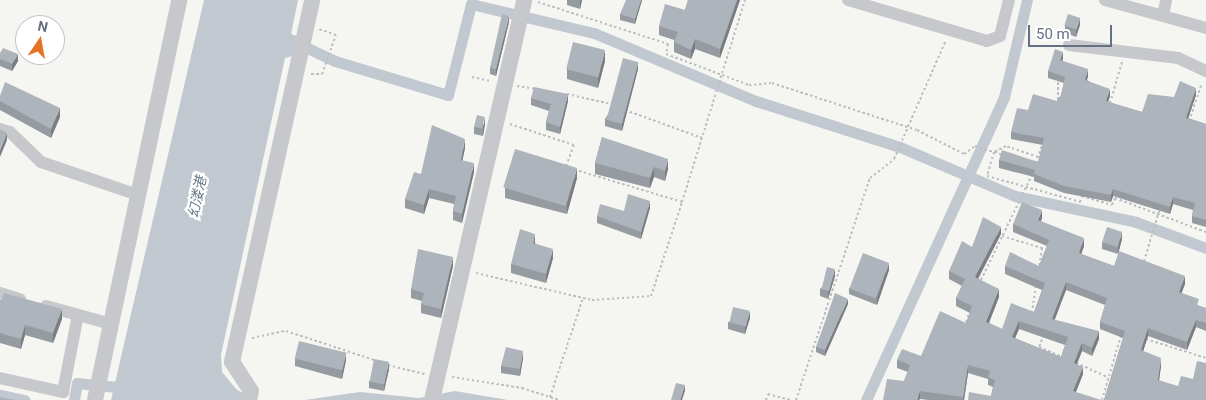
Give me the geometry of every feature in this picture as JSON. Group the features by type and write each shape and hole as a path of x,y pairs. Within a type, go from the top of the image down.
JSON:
{"street":[{"path":"95,400 179,0"},
{"path":"249,400 252,391 232,362 300,74 312,0"},
{"path":"432,400 516,27 524,0"},
{"path":"848,0 987,40 1000,36 1009,0"},
{"path":"1106,0 1206,28"},
{"path":"1163,16 1166,0"},
{"path":"1069,45 1125,50 1178,58 1205,75"},
{"path":"0,128 10,132 41,162 138,195"},
{"path":"0,293 111,324"},
{"path":"0,378 63,392 78,315"}],"path":[{"path":"531,0 668,44 666,54 749,85 772,83 908,127 964,154 975,146 1010,158"},
{"path":"461,270 583,298 651,296 745,0"},
{"path":"300,74 322,74 336,35 308,24"},
{"path":"796,400 870,178 894,159 950,30"},
{"path":"1115,109 1109,107 1125,50"},
{"path":"1056,104 1060,73"},
{"path":"1187,128 1205,75"},
{"path":"472,78 542,90"},
{"path":"561,93 599,100 702,138"},
{"path":"495,119 574,145 565,167 682,202"},
{"path":"978,287 1002,236 1028,188 1044,139"},
{"path":"1038,157 1006,146 994,152 987,176 1080,202 1083,190"},
{"path":"1026,163 1043,168"},
{"path":"1082,196 1112,205 1115,198 1206,232"},
{"path":"1142,266 1161,204"},
{"path":"1002,236 1042,248 1032,314 1041,317"},
{"path":"550,397 583,298"},
{"path":"965,325 971,306"},
{"path":"1046,330 1039,348 1065,358"},
{"path":"237,341 286,331 405,371 522,388 559,400"},
{"path":"1102,400 1122,332 1132,335"},
{"path":"1141,338 1206,358"},
{"path":"1074,362 1109,377"},
{"path":"766,400 768,394 791,400"}],"water":[{"name":"幻溇港","path":"204,0 298,0 291,34 302,38 299,54 285,58 221,355 222,372 237,390 257,400 111,400"},
{"path":"455,391 508,400 305,400 360,392 419,398"}],"building":[{"path":"626,0 641,0 635,19 620,14"},
{"path":"688,0 737,0 720,49 695,39 691,50 674,42 678,32 659,26 665,4 685,10"},
{"path":"502,14 509,16 496,69 490,68"},
{"path":"1068,14 1080,18 1077,29 1064,25"},
{"path":"573,42 605,50 598,77 566,69"},
{"path":"3,48 15,53 15,59 12,64 0,59 0,53"},
{"path":"1055,49 1063,52 1060,60 1088,69 1085,80 1110,89 1106,101 1142,112 1148,94 1174,97 1180,81 1196,88 1186,118 1206,124 1206,220 1192,216 1195,203 1173,197 1170,207 1113,189 1111,195 1064,186 1034,174 1035,170 999,160 1002,150 1038,162 1044,138 1011,132 1017,108 1028,110 1033,94 1057,101 1061,95 1065,77 1048,71"},
{"path":"623,58 638,62 622,124 606,120"},
{"path":"5,82 60,108 51,129 0,101"},
{"path":"534,87 568,94 560,127 546,122 551,104 531,98"},
{"path":"477,115 485,117 482,129 474,127"},
{"path":"432,125 465,139 461,160 474,163 462,214 453,211 456,196 429,189 424,205 405,199 414,172 421,174"},
{"path":"0,129 7,133 0,150"},
{"path":"602,137 668,159 665,171 654,167 650,178 595,163"},
{"path":"515,149 577,168 565,206 503,187"},
{"path":"628,194 650,201 641,232 597,216 600,204 624,211"},
{"path":"1022,202 1042,210 1038,220 1084,238 1079,253 1114,266 1119,251 1185,276 1179,292 1199,299 1197,305 1206,308 1206,323 1196,320 1187,342 1148,328 1141,350 1161,358 1158,380 1178,386 1181,376 1193,379 1197,361 1206,363 1206,400 1104,400 1125,331 1100,322 1107,298 1066,282 1052,319 1099,331 1092,348 1082,343 1074,363 1083,367 1073,391 1101,400 968,400 969,392 991,396 995,380 988,377 990,371 968,365 963,397 920,391 917,400 883,400 887,379 904,381 910,365 897,360 902,349 921,356 940,311 966,323 972,306 956,298 965,279 949,271 962,241 972,247 983,217 1001,227 975,277 999,289 986,322 1002,329 1011,303 1034,312 1045,283 1005,266 1010,252 1039,266 1049,240 1013,224","holes":["1019,321 1068,337 1061,357 1012,337"]},
{"path":"1107,227 1122,232 1117,247 1102,242"},
{"path":"520,229 535,234 533,243 553,249 546,274 511,264"},
{"path":"418,249 453,257 441,309 421,304 424,293 411,289"},
{"path":"863,253 889,263 876,299 849,288"},
{"path":"827,267 835,269 829,291 821,289"},
{"path":"4,293 62,309 53,333 25,325 21,339 0,333 0,300"},
{"path":"835,293 848,299 825,350 816,347"},
{"path":"733,307 750,311 746,326 729,323"},
{"path":"299,341 347,353 342,370 295,358"},
{"path":"506,347 523,351 520,369 501,366"},
{"path":"374,359 389,362 384,384 370,382"},
{"path":"676,383 685,385 680,400 671,400"},
{"path":"0,397 16,400 0,400"}],"waterway":[{"path":"866,400 1004,97 1027,0"},
{"path":"297,43 335,61 448,95 471,4 594,33 756,101 900,147 1015,196 1136,222 1206,248"},
{"path":"74,400 77,383 127,388"},
{"path":"0,395 24,400"}]}
